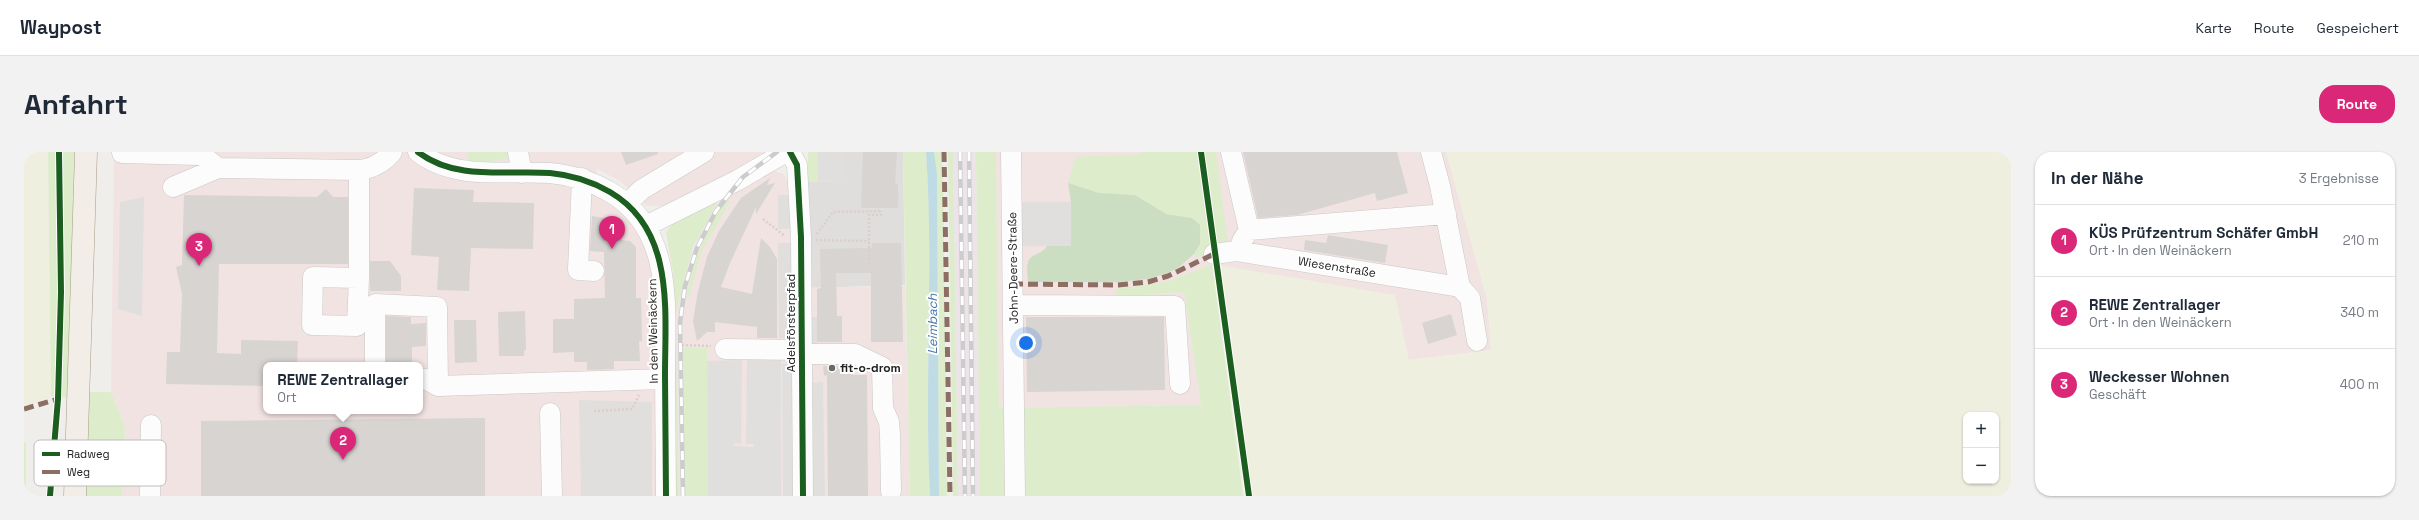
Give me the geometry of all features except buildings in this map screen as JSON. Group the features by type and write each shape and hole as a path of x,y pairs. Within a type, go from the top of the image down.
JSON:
{"main road":[{"path":"77,440 86,152"},
{"path":"75,486 75,496"}],"street":[{"path":"173,187 218,168 359,170 376,166 392,152"},
{"name":"In den Weinäckern","path":"418,152 433,162 456,169 549,173 582,178 603,188 627,204 646,226 658,252 664,281 665,345 655,380 666,496"},
{"path":"518,152 522,173"},
{"path":"627,204 641,190 704,152"},
{"name":"John-Deere-Straße","path":"1011,152 1018,491"},
{"path":"1231,152 1249,230 1236,251"},
{"path":"1431,152 1446,214 1460,287 1470,298 1477,341"},
{"path":"122,154 199,154 218,168"},
{"name":"Adelsförsterpfad","path":"646,226 779,154 797,165 801,237 803,496"},
{"path":"359,170 359,278"},
{"path":"582,178 578,270 594,271"},
{"path":"1249,230 1446,214"},
{"name":"Wiesenstraße","path":"1214,254 1236,251 1460,287"},
{"path":"375,362 375,304 437,307 429,382"},
{"path":"1013,305 1175,306 1180,384"},
{"path":"725,350 855,354 882,367 882,408 889,422 890,434 890,490"},
{"name":"In den Weinäckern","path":"429,382 655,380"},
{"path":"550,413 552,496"},
{"path":"151,425 151,440"},
{"path":"150,486 150,496"}],"path":[{"path":"869,241 812,240 833,212 881,211 881,215 869,215 869,241 869,264"},
{"path":"763,219 788,238 801,237"},
{"path":"665,345 710,346 725,350"},
{"path":"594,411 632,409 655,380"}],"shaded area":[{"path":"114,152 767,152 739,169 663,206 647,206 620,181 597,169 591,193 611,203 631,222 643,242 651,268 653,297 675,297 675,315 679,298 689,298 702,251 730,202 727,200 732,193 772,170 784,174 790,187 791,288 905,286 910,496 122,496 122,486 166,486 166,440 124,440 125,428 111,392"},
{"path":"817,152 842,152 842,181 818,182"},
{"path":"842,152 903,152 905,285 807,288 808,182 842,181"},
{"path":"953,152 976,152 980,496 958,496"},
{"path":"996,152 1446,152 1487,299 1491,350 1408,360 1212,264 1166,282 1115,297 1184,292 1201,405 999,408"},
{"path":"778,195 790,195 791,229 778,229"},
{"path":"144,197 142,316 118,309 120,202"},
{"path":"722,197 727,200 707,232 699,249 684,304 682,342 676,342 678,303 687,265 701,230"},
{"path":"1022,202 1071,202 1071,246 1022,246"},
{"path":"778,243 791,243 791,338 779,338"},
{"path":"809,246 820,246 821,278 810,278"},
{"path":"808,317 817,317 817,348 809,348"},
{"path":"676,348 682,348 685,496 679,496"},
{"path":"781,359 781,496 708,496 707,361 742,360 741,444 734,443 734,446 753,447 754,444 746,444 747,360"},
{"path":"782,364 794,364 795,496 783,496"},
{"path":"823,382 825,496 810,496 808,383"},
{"path":"579,400 652,402 652,496 581,496"}],"green space":[{"path":"24,152 48,152 51,396 24,407"},
{"path":"48,152 74,152 71,398 51,396"},
{"path":"469,152 509,152 511,157 478,163 467,160"},
{"path":"808,152 817,152 818,182 808,182"},
{"path":"903,152 926,152 929,238 928,453 930,496 910,496"},
{"path":"934,152 941,152 943,175 947,496 939,496 937,173"},
{"path":"948,152 953,152 958,496 953,496"},
{"path":"976,152 996,152 999,408 1201,405 1184,292 1115,297 1116,289 1166,282 1212,264 1243,496 980,496"},
{"path":"1141,152 1197,152 1211,254 1196,257 1194,254 1200,244 1200,226 1192,218 1166,214 1135,195 1099,193 1068,183 1075,157 1141,154"},
{"path":"1203,152 1216,152 1228,245 1216,253"},
{"path":"1446,152 2011,152 2011,496 1243,496 1212,264 1395,295 1409,360 1491,350 1487,299"},
{"path":"1068,183 1099,193 1135,195 1166,214 1192,218 1200,225 1200,244 1194,254 1178,268 1148,279 1118,282 1028,282 1027,264 1031,257 1043,251 1047,246 1071,246 1071,202"},
{"path":"720,198 693,247 675,316 673,272 666,233 673,222"},
{"path":"727,200 730,202 702,251 689,298 686,298 696,259 706,234 712,222"},
{"path":"673,348 676,348 679,496 674,496"},
{"path":"682,348 707,348 708,496 685,496"},
{"path":"89,392 111,392 125,428 124,440 87,440"},
{"path":"24,442 26,443 26,496 24,496"},
{"path":"85,486 122,486 122,496 85,496"}],"water":[{"name":"Leimbach","path":"926,152 934,152 937,173 939,496 930,496 928,453 929,238"}],"railway":[{"path":"683,496 680,323 685,286 697,248 716,211 743,177 777,152"},
{"path":"960,152 965,496"},
{"path":"969,152 973,496"}],"marked path":[{"path":"944,152 950,496"},
{"path":"1013,284 1118,285 1148,282 1168,276 1214,254 1214,257"},
{"path":"24,409 58,399"}],"cycle path":[{"path":"55,440 58,399 61,292 59,152"},
{"path":"418,152 433,161 448,167 465,171 550,173 581,179 610,192 631,208 646,227 656,249 662,273 665,299 666,496"},
{"path":"790,152 797,165 801,237 803,496"},
{"path":"1201,152 1249,496"},
{"path":"50,496 51,486"}],"place":[{"name":"KÜS Prüfzentrum Schäfer GmbH","path":"612,249"},
{"name":"Weckesser Wohnen","path":"199,266"},
{"name":"fit-o-drom","path":"832,368"},
{"name":"REWE Zentrallager","path":"343,460"}]}
